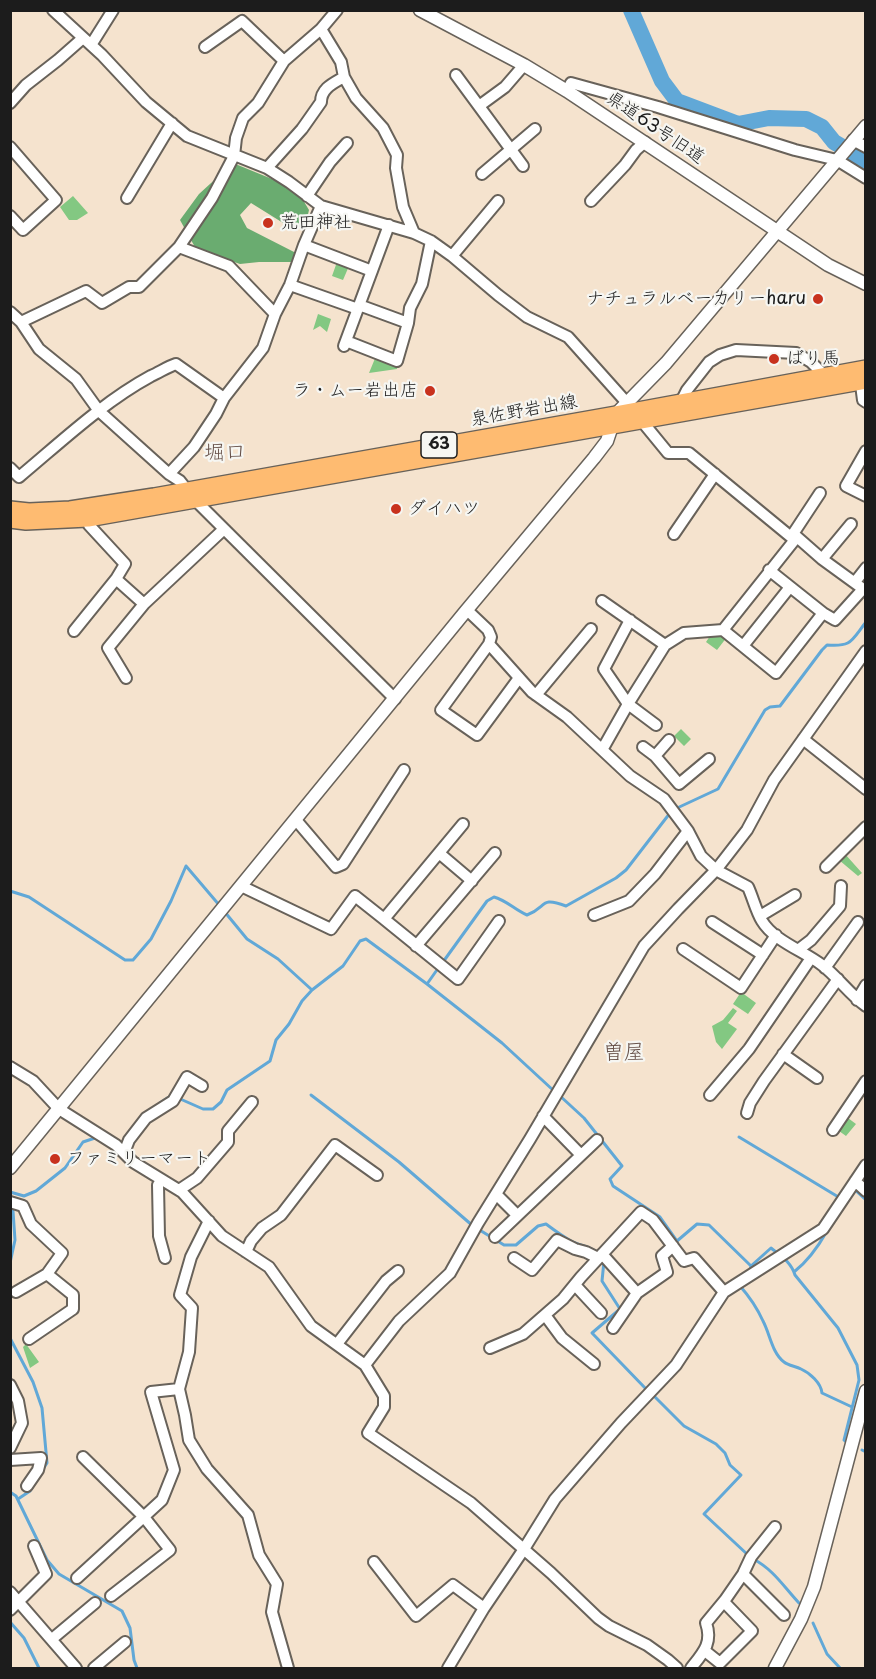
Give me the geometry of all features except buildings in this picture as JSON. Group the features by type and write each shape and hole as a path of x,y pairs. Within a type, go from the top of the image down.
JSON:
{"main road":[{"name":"泉佐野岩出線","path":"634,412 863,375"},
{"name":"泉佐野岩出線","path":"10,520 26,522 88,519 190,495 613,420 634,412 681,402 825,376 863,375"},
{"name":"泉佐野岩出線","path":"10,509 29,511 70,509 190,495"}],"street":[{"path":"53,10 87,41 146,102 187,136 267,168 321,206 414,232 452,256 527,317 568,337 668,453 689,453 861,588"},
{"path":"10,103 26,85 87,41 113,10"},
{"path":"21,322 86,291 102,303 129,287 139,288 179,247 212,198 234,156 236,138 243,118 258,103 284,61 321,29 337,10"},
{"name":"県道63号旧道","path":"420,10 524,65 567,91 828,265 866,284"},
{"path":"205,47 242,21 284,61"},
{"path":"321,29 341,62 344,77 356,98 383,128 397,155 396,168 403,207 414,232"},
{"path":"479,106 505,87 524,65"},
{"path":"456,75 523,166"},
{"path":"267,168 307,122 321,102 325,89 344,77"},
{"path":"567,91 571,83 658,107 795,150 838,157 866,178"},
{"path":"127,198 172,123"},
{"path":"634,412 666,363 866,126"},
{"path":"482,174 535,129"},
{"path":"852,141 866,147"},
{"path":"591,201 645,142"},
{"path":"307,196 330,162 347,143"},
{"path":"10,147 57,200 23,230 10,216"},
{"path":"452,256 498,201"},
{"path":"169,474 194,447 224,398 263,348 275,314 290,285 303,245 321,206"},
{"path":"389,225 345,343 397,361 410,308 422,284 431,241"},
{"path":"303,245 372,271"},
{"path":"179,247 229,266 275,314"},
{"path":"290,285 408,323"},
{"path":"10,312 21,322 39,349 76,379 99,411 180,482 190,495 395,699"},
{"path":"681,402 687,390 709,362 720,355 736,350 796,353 811,362 825,376"},
{"path":"10,468 19,477 99,411 137,383 166,367 176,364 224,398"},
{"path":"863,375 863,400 866,402"},
{"path":"10,1168 594,458 607,441 613,420"},
{"path":"866,451 846,486 866,496"},
{"path":"674,534 715,474"},
{"path":"723,630 794,537 820,493"},
{"path":"74,631 116,579 125,564 89,525 88,519"},
{"path":"822,559 851,524"},
{"path":"126,678 108,648 144,604 224,529"},
{"path":"769,570 835,620 861,588 866,568"},
{"path":"116,579 144,604"},
{"path":"743,646 790,587"},
{"path":"602,601 665,645"},
{"path":"467,610 488,630 491,637 489,644 441,710 477,735 519,678"},
{"path":"602,750 665,645 684,633 723,630 776,673 823,613"},
{"path":"630,620 604,669 628,705 656,725"},
{"path":"536,695 591,629"},
{"path":"489,644 536,695 567,717 630,776 669,806 688,831 701,856 716,870 748,887 762,921 776,935 825,968 861,1003"},
{"path":"365,1365 399,1321 450,1273 644,946 716,870 747,830 774,780 866,651"},
{"path":"803,738 866,789"},
{"path":"655,756 669,740"},
{"path":"643,747 655,756 679,784"},
{"path":"669,806 679,784 709,759"},
{"path":"296,820 336,867 343,864 404,770"},
{"path":"384,919 463,824"},
{"path":"826,867 866,827"},
{"path":"594,915 629,901 655,874 688,831"},
{"path":"439,853 472,881"},
{"path":"416,946 495,853"},
{"path":"241,886 331,929 355,896 458,979 499,921"},
{"path":"798,950 811,940 840,906 841,886"},
{"path":"760,916 795,896"},
{"path":"712,922 763,955"},
{"path":"825,968 858,922"},
{"path":"683,949 741,988 776,935"},
{"path":"710,1095 749,1049 811,958"},
{"path":"747,1113 750,1103 783,1054 838,979"},
{"path":"861,1003 866,985"},
{"path":"783,1054 817,1078"},
{"path":"10,1067 33,1081 59,1109 120,1149 133,1162 179,1190 222,1236 269,1267 311,1326 365,1365 384,1396 384,1407 368,1433 471,1503 598,1618 647,1645 677,1668"},
{"path":"120,1149 146,1118 173,1101 187,1077 202,1086"},
{"path":"833,1130 866,1080"},
{"path":"179,1190 197,1178 228,1142 228,1131 252,1102"},
{"path":"543,1116 581,1155"},
{"path":"495,1237 597,1140"},
{"path":"246,1252 251,1241 262,1228 281,1215 335,1145 377,1175"},
{"path":"448,1668 555,1499 621,1423 676,1365 724,1292 823,1229 866,1165"},
{"path":"161,1180 158,1185 159,1236 165,1258"},
{"path":"855,1181 866,1191"},
{"path":"496,1194 517,1215"},
{"path":"10,1202 23,1206 31,1224 62,1253 47,1274 16,1292"},
{"path":"490,1348 523,1334 563,1299 641,1212 653,1220 684,1261 694,1258 724,1292"},
{"path":"208,1221 191,1257 180,1295 192,1308 189,1352 179,1389 189,1440 207,1469 248,1515 259,1555 277,1584 272,1612 288,1668"},
{"path":"514,1258 532,1270 557,1240 575,1250 600,1256 637,1293"},
{"path":"613,1328 637,1293 667,1272 662,1256 673,1246"},
{"path":"337,1344 386,1281 398,1271"},
{"path":"29,1339 73,1309 73,1295 47,1274"},
{"path":"575,1285 601,1313"},
{"path":"545,1315 562,1338 594,1364"},
{"path":"10,1385 18,1401 22,1422 10,1448"},
{"path":"77,1578 162,1500 174,1470 151,1392 179,1389"},
{"path":"775,1668 801,1619 814,1587 866,1391"},
{"path":"83,1457 144,1517 170,1550 111,1596"},
{"path":"10,1460 41,1458 38,1470 27,1486"},
{"path":"690,1668 705,1651 709,1633 706,1623 724,1602 743,1574 751,1557 775,1527"},
{"path":"10,1610 46,1574 34,1546"},
{"path":"374,1562 416,1616 453,1585 484,1608"},
{"path":"743,1574 784,1615"},
{"path":"10,1592 76,1668"},
{"path":"705,1651 720,1663 752,1631 724,1602"},
{"path":"52,1639 95,1603"},
{"path":"101,1666 126,1642"},
{"path":"658,1668 668,1660"}],"green space":[{"path":"233,163 272,179 300,195 309,210 305,227 288,226 251,203 240,215 247,228 296,253 293,262 240,264 196,249 180,220 199,194"},
{"path":"73,196 88,213 77,220 69,220 60,207"},
{"path":"337,262 349,266 343,280 332,276"},
{"path":"318,314 331,319 327,332 320,326 313,330"},
{"path":"376,356 398,364 397,369 369,373"},
{"path":"712,633 720,633 727,637 717,650 706,642"},
{"path":"681,729 691,739 684,746 674,736"},
{"path":"845,854 862,873 858,876 839,860"},
{"path":"741,992 756,1003 748,1014 733,1004"},
{"path":"733,1008 737,1011 728,1023 737,1029 722,1049 716,1042 712,1026 723,1020"},
{"path":"848,1118 856,1124 846,1136 839,1131"},
{"path":"26,1344 39,1362 30,1368 23,1347"}],"waterway":[{"path":"631,10 662,81 677,101 738,124 769,118 806,119 822,127 834,142 866,161"},
{"path":"675,809 718,789 765,710 780,706 827,645 846,644 854,638 866,622"},
{"path":"443,962 487,901 494,897 498,898 527,915 547,902 566,906 626,870 670,813"},
{"path":"10,891 29,897 125,960 133,960 151,939 186,866 220,906"},
{"path":"224,911 247,939 278,959 312,990"},
{"path":"178,1098 203,1109 213,1109 221,1102 227,1090 270,1061 276,1040 289,1024 302,1001 312,990 343,966 360,941 366,939 427,984 439,967"},
{"path":"427,984 502,1043 554,1091"},
{"path":"311,1095 399,1162 473,1226"},
{"path":"559,1095 584,1118 622,1166 610,1179 613,1186 660,1217 677,1241 697,1224 709,1225 751,1266 750,1271"},
{"path":"160,1103 172,1097"},
{"path":"739,1137 840,1198"},
{"path":"10,1192 24,1196 36,1191 65,1168 83,1142 95,1138 101,1141"},
{"path":"854,1189 866,1200"},
{"path":"10,1263 15,1240 13,1211"},
{"path":"478,1229 504,1245 516,1245 538,1226 546,1224 571,1241 598,1253"},
{"path":"794,1272 804,1263 827,1231"},
{"path":"751,1266 771,1248 788,1263 838,1328 857,1365 859,1380 845,1441"},
{"path":"604,1261 602,1281 620,1309 592,1333 647,1390"},
{"path":"742,1284 740,1286 758,1312 780,1358 811,1376 820,1386 822,1393 852,1407"},
{"path":"10,1338 33,1382 42,1408 47,1463 43,1469"},
{"path":"652,1394 684,1426 716,1444 725,1453 730,1465 741,1475 704,1514 748,1555"},
{"path":"862,1450 866,1452"},
{"path":"18,1499 32,1488"},
{"path":"10,1492 16,1496 47,1560 59,1574 122,1611 130,1628 137,1668"},
{"path":"753,1559 772,1573 799,1603"},
{"path":"10,1622 24,1638 39,1668"},
{"path":"813,1623 827,1654 840,1668"}],"place":[{"name":"荒田神社","path":"268,223"},
{"name":"ナチュラルベーカリーharu","path":"818,299"},
{"name":"ばり馬","path":"774,359"},
{"name":"ラ・ムー岩出店","path":"430,391"},
{"name":"ダイハツ","path":"396,509"},
{"name":"ファミリーマート","path":"55,1159"}],"district":[{"name":"堀口","path":"225,453"},
{"name":"曽屋","path":"624,1053"}]}
